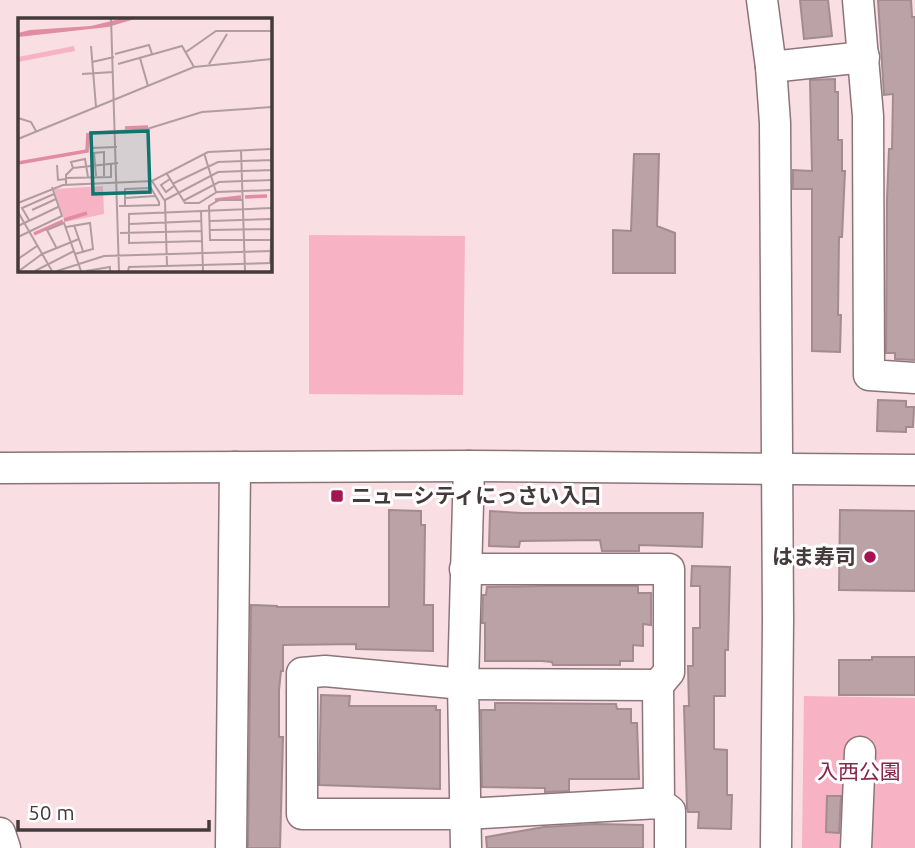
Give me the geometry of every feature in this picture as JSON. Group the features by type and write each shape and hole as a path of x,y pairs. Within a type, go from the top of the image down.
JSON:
{"street":[{"path":"762,0 775,123 776,848"},
{"path":"858,0 868,116 869,375 915,378"},
{"path":"771,67 864,57"},
{"path":"467,848 463,684 469,466"},
{"path":"0,468 469,466 915,470"},
{"path":"231,848 235,467"},
{"path":"465,569 669,569 669,672 658,685 659,803"},
{"path":"658,685 463,684 325,671 302,673 302,814 465,814 659,803 670,811 670,848"},
{"path":"856,848 860,752"},
{"path":"0,833 5,848"}],"green space":[{"path":"309,235 465,236 463,395 309,394"},
{"name":"入西公園","path":"804,696 915,698 915,848 802,848"}],"building":[{"path":"800,0 828,0 832,36 804,39"},
{"path":"878,0 911,0 912,17 915,17 915,360 895,359 895,353 886,353 887,199 889,149 892,149 893,94 884,95"},
{"path":"835,79 835,92 838,92 838,140 842,140 842,171 845,171 842,237 839,237 840,352 812,351 812,189 793,189 793,170 812,171 810,80"},
{"path":"634,154 659,154 657,226 675,233 675,273 613,273 613,230 631,231"},
{"path":"878,400 906,401 906,407 914,407 913,427 906,427 906,432 877,431"},
{"path":"389,510 421,511 421,525 425,525 424,605 433,605 433,651 356,649 356,644 283,645 283,671 279,690 279,737 283,737 280,848 248,848 251,605 389,607"},
{"path":"840,510 915,511 915,591 839,590"},
{"path":"490,511 703,513 702,547 639,545 639,551 602,551 600,540 520,541 519,547 489,546"},
{"path":"692,566 730,567 725,696 714,696 714,749 727,750 727,795 732,795 731,829 698,828 699,812 688,812 687,808 684,706 689,706 688,666 693,666 693,628 700,628 700,586 691,586"},
{"path":"638,586 638,593 651,593 651,625 643,624 643,646 633,645 633,661 620,661 620,665 553,665 552,662 542,661 485,661 485,623 482,623 483,595 486,595 487,587"},
{"path":"872,657 915,657 915,695 839,695 839,660 872,660"},
{"path":"321,695 350,696 349,706 436,706 436,710 440,710 440,789 319,785"},
{"path":"495,703 616,704 617,709 631,709 631,723 637,723 639,779 569,779 569,791 545,792 545,788 482,787 481,710 495,710"},
{"path":"827,796 841,796 839,833 826,832"},
{"path":"643,825 643,848 487,848 486,837 544,827"}],"place":[{"name":"ニューシティにっさい入口","path":"337,496"},
{"name":"はま寿司","path":"870,557"}]}
